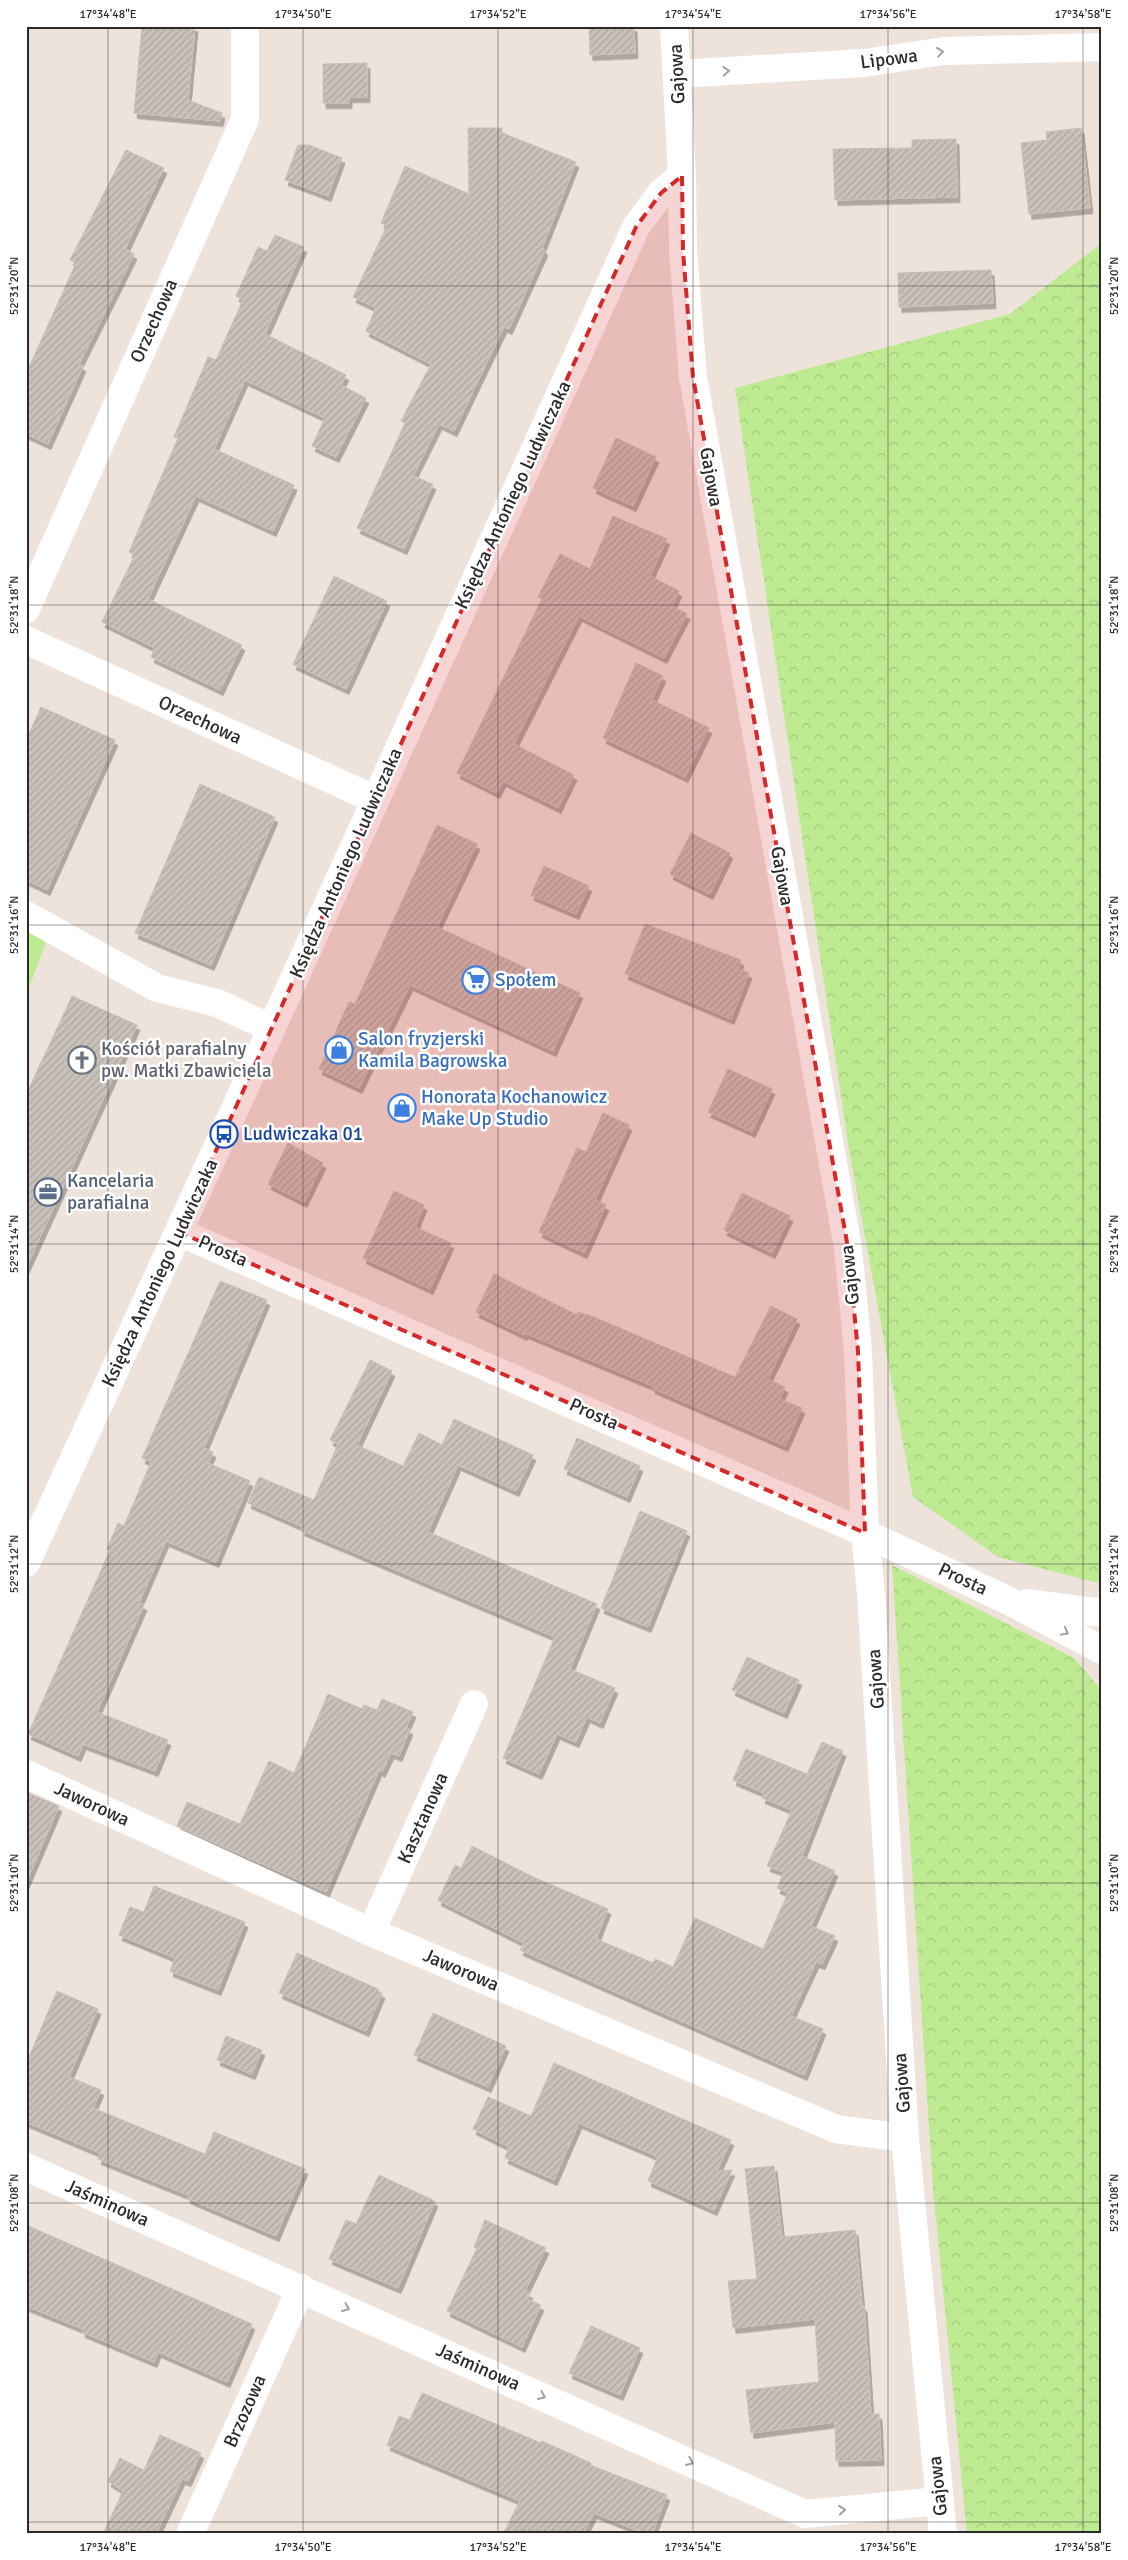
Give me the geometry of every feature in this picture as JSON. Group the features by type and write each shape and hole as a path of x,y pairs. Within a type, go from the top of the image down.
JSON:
{"street":[{"name":"Orzechowa","path":"26,609 245,119 245,26"},
{"name":"Gajowa","path":"674,26 682,176 683,251 693,377 848,1248 858,1351 865,1533 871,1594 905,2138 943,2534"},
{"name":"Lipowa","path":"677,74 864,63 944,51 1102,47"},
{"name":"Księdza Antoniego Ludwiczaka","path":"26,1563 179,1232 636,227 661,193 682,176"},
{"name":"Orzechowa","path":"26,640 374,800"},
{"path":"26,916 157,988 217,1003 271,1028"},
{"name":"Prosta","path":"179,1232 865,1533 1007,1600 1102,1650"},
{"name":"Prosta","path":"1007,1600 1102,1613"},
{"name":"Kasztanowa","path":"371,1932 474,1704"},
{"name":"Jaworowa","path":"26,1774 371,1932 836,2129 905,2138"},
{"name":"Jaśminowa","path":"26,2167 805,2514 939,2501"},
{"name":"Brzozowa","path":"190,2534 301,2288"}],"highlighted area":[{"path":"682,176 683,251 693,377 848,1248 858,1351 865,1533 179,1232 636,227 661,193"}],"green space":[{"path":"1102,243 1102,1584 998,1557 913,1497 849,1150 735,388 1010,314"},
{"path":"26,915 51,928 26,996"},
{"path":"892,1565 1074,1658 1102,1691 1102,2534 967,2534 933,2188"}],"building":[{"path":"142,26 195,26 188,100 222,113 220,121 134,113"},
{"path":"589,26 634,26 635,53 590,55"},
{"path":"367,63 367,97 349,97 349,103 323,103 323,64"},
{"path":"468,128 502,128 502,133 576,162 542,248 545,250 509,329 504,327 454,431 439,424 413,476 433,484 404,549 357,528 405,423 401,421 431,364 366,331 376,308 353,297 387,226 381,223 405,166 469,194"},
{"path":"1081,128 1090,208 1029,214 1021,143 1047,140 1046,132"},
{"path":"956,139 957,197 835,200 833,149 912,148 912,140"},
{"path":"298,145 309,145 342,158 328,196 285,180"},
{"path":"126,150 164,168 125,249 134,254 79,364 83,366 48,444 26,434 26,374 76,263 70,260"},
{"path":"275,235 304,247 265,334 346,375 341,385 366,398 336,457 312,446 325,418 245,380 214,449 294,485 273,531 196,496 148,599 242,645 220,690 151,657 155,648 102,622 135,555 129,552 178,438 174,437 208,357 216,360 243,300 236,296 258,247 267,251"},
{"path":"991,270 993,303 899,307 898,273"},
{"path":"616,438 656,457 633,506 593,488"},
{"path":"613,516 667,539 650,576 679,591 672,606 687,614 664,658 579,616 514,744 574,775 558,808 503,781 497,793 457,773 542,599 538,597 560,554 590,569"},
{"path":"334,576 387,601 346,689 293,664"},
{"path":"636,663 663,676 652,700 709,728 685,777 603,738"},
{"path":"41,707 115,740 47,890 26,880 26,740"},
{"path":"200,784 275,817 211,965 135,933"},
{"path":"437,825 477,844 437,927 580,993 553,1051 410,985 359,1088 319,1069 349,1002 355,1004"},
{"path":"691,833 730,853 710,894 670,874"},
{"path":"544,866 589,886 576,914 531,895"},
{"path":"645,924 741,960 738,969 749,973 731,1019 625,974"},
{"name":"Kościół parafialny pw. Matki Zbawiciela","path":"72,996 137,1025 26,1268 26,1095"},
{"path":"728,1069 772,1089 752,1132 708,1112"},
{"path":"603,1113 629,1125 595,1200 606,1205 584,1253 539,1232 577,1148 586,1152"},
{"path":"288,1143 323,1163 304,1202 268,1184"},
{"path":"394,1191 424,1205 415,1227 451,1243 430,1289 363,1258"},
{"path":"742,1193 790,1216 772,1253 724,1230"},
{"path":"494,1274 577,1315 578,1312 596,1318 735,1377 771,1306 797,1319 768,1379 785,1387 780,1399 802,1408 785,1446 652,1388 653,1386 525,1333 524,1335 476,1312"},
{"path":"220,1281 267,1300 204,1448 213,1452 208,1463 250,1481 216,1562 166,1541 139,1603 144,1605 97,1712 168,1740 155,1771 83,1744 78,1756 28,1734 110,1550 107,1549 118,1523 124,1526 151,1462 142,1458"},
{"path":"370,1360 392,1371 357,1445 403,1466 419,1433 442,1445 454,1419 533,1455 516,1491 458,1465 428,1532 597,1604 570,1669 615,1688 600,1723 587,1717 576,1742 557,1734 539,1774 503,1758 555,1637 301,1530 303,1527 248,1503 259,1477 314,1500 338,1444 330,1440"},
{"path":"577,1438 640,1466 627,1497 564,1469"},
{"path":"640,1511 687,1531 648,1627 601,1608"},
{"path":"747,1657 799,1680 784,1713 732,1690"},
{"path":"328,1694 362,1709 364,1705 377,1710 382,1699 413,1712 406,1728 410,1729 399,1756 391,1753 382,1772 379,1770 326,1892 177,1826 187,1802 240,1824 269,1761 294,1773"},
{"path":"822,1742 843,1751 802,1856 835,1871 811,1926 835,1936 822,1964 816,1962 791,2016 823,2029 804,2075 520,1950 524,1943 438,1900 455,1865 461,1868 472,1846 533,1877 608,1909 596,1939 653,1963 655,1959 673,1967 695,1918 763,1949 788,1893 777,1888 784,1872 767,1866 792,1810 762,1798 764,1793 733,1780 746,1749 807,1774"},
{"path":"26,1792 59,1806 26,1883"},
{"path":"154,1886 245,1922 218,1990 170,1971 175,1958 119,1935 130,1907 144,1912"},
{"path":"297,1953 378,1989 382,1993 366,2031 279,1993"},
{"path":"57,1991 98,2009 69,2077 101,2090 93,2108 205,2154 214,2132 305,2169 276,2236 187,2198 188,2195 98,2159 100,2153 26,2122 26,2064"},
{"path":"433,2013 506,2046 488,2087 414,2055"},
{"path":"226,2036 262,2050 252,2074 217,2060"},
{"path":"554,2063 731,2140 717,2171 732,2170 714,2210 648,2181 657,2159 652,2154 579,2123 554,2180 505,2158 509,2147 473,2129 488,2097 531,2116"},
{"path":"774,2166 782,2237 855,2230 862,2306 864,2306 871,2414 879,2414 881,2460 836,2461 835,2422 751,2433 746,2390 819,2382 815,2319 733,2328 728,2281 757,2279 745,2169"},
{"path":"379,2175 435,2201 398,2288 329,2259 346,2220 356,2224"},
{"path":"485,2220 546,2248 525,2291 530,2293 527,2299 541,2305 522,2347 447,2311 477,2248 474,2247"},
{"path":"26,2225 252,2324 227,2382 158,2352 154,2362 82,2332 83,2329 26,2306"},
{"path":"591,2326 640,2348 620,2395 569,2373"},
{"path":"422,2393 541,2443 542,2441 591,2463 590,2465 667,2495 652,2534 646,2534 594,2513 583,2534 503,2534 520,2501 387,2445 399,2416 410,2420"},
{"path":"160,2435 201,2453 188,2481 182,2479 156,2534 103,2534 123,2491 108,2481 120,2458 144,2470"}],"place":[{"name":"Społem","path":"476,980"},
{"name":"Salon fryzjerski Kamila Bagrowska","path":"339,1050"},
{"name":"Kościół parafialny pw. Matki Zbawiciela","path":"82,1060"},
{"name":"Honorata Kochanowicz Make Up Studio","path":"402,1108"},
{"name":"Ludwiczaka 01","path":"224,1134"},
{"name":"Kancelaria parafialna","path":"48,1192"}]}
